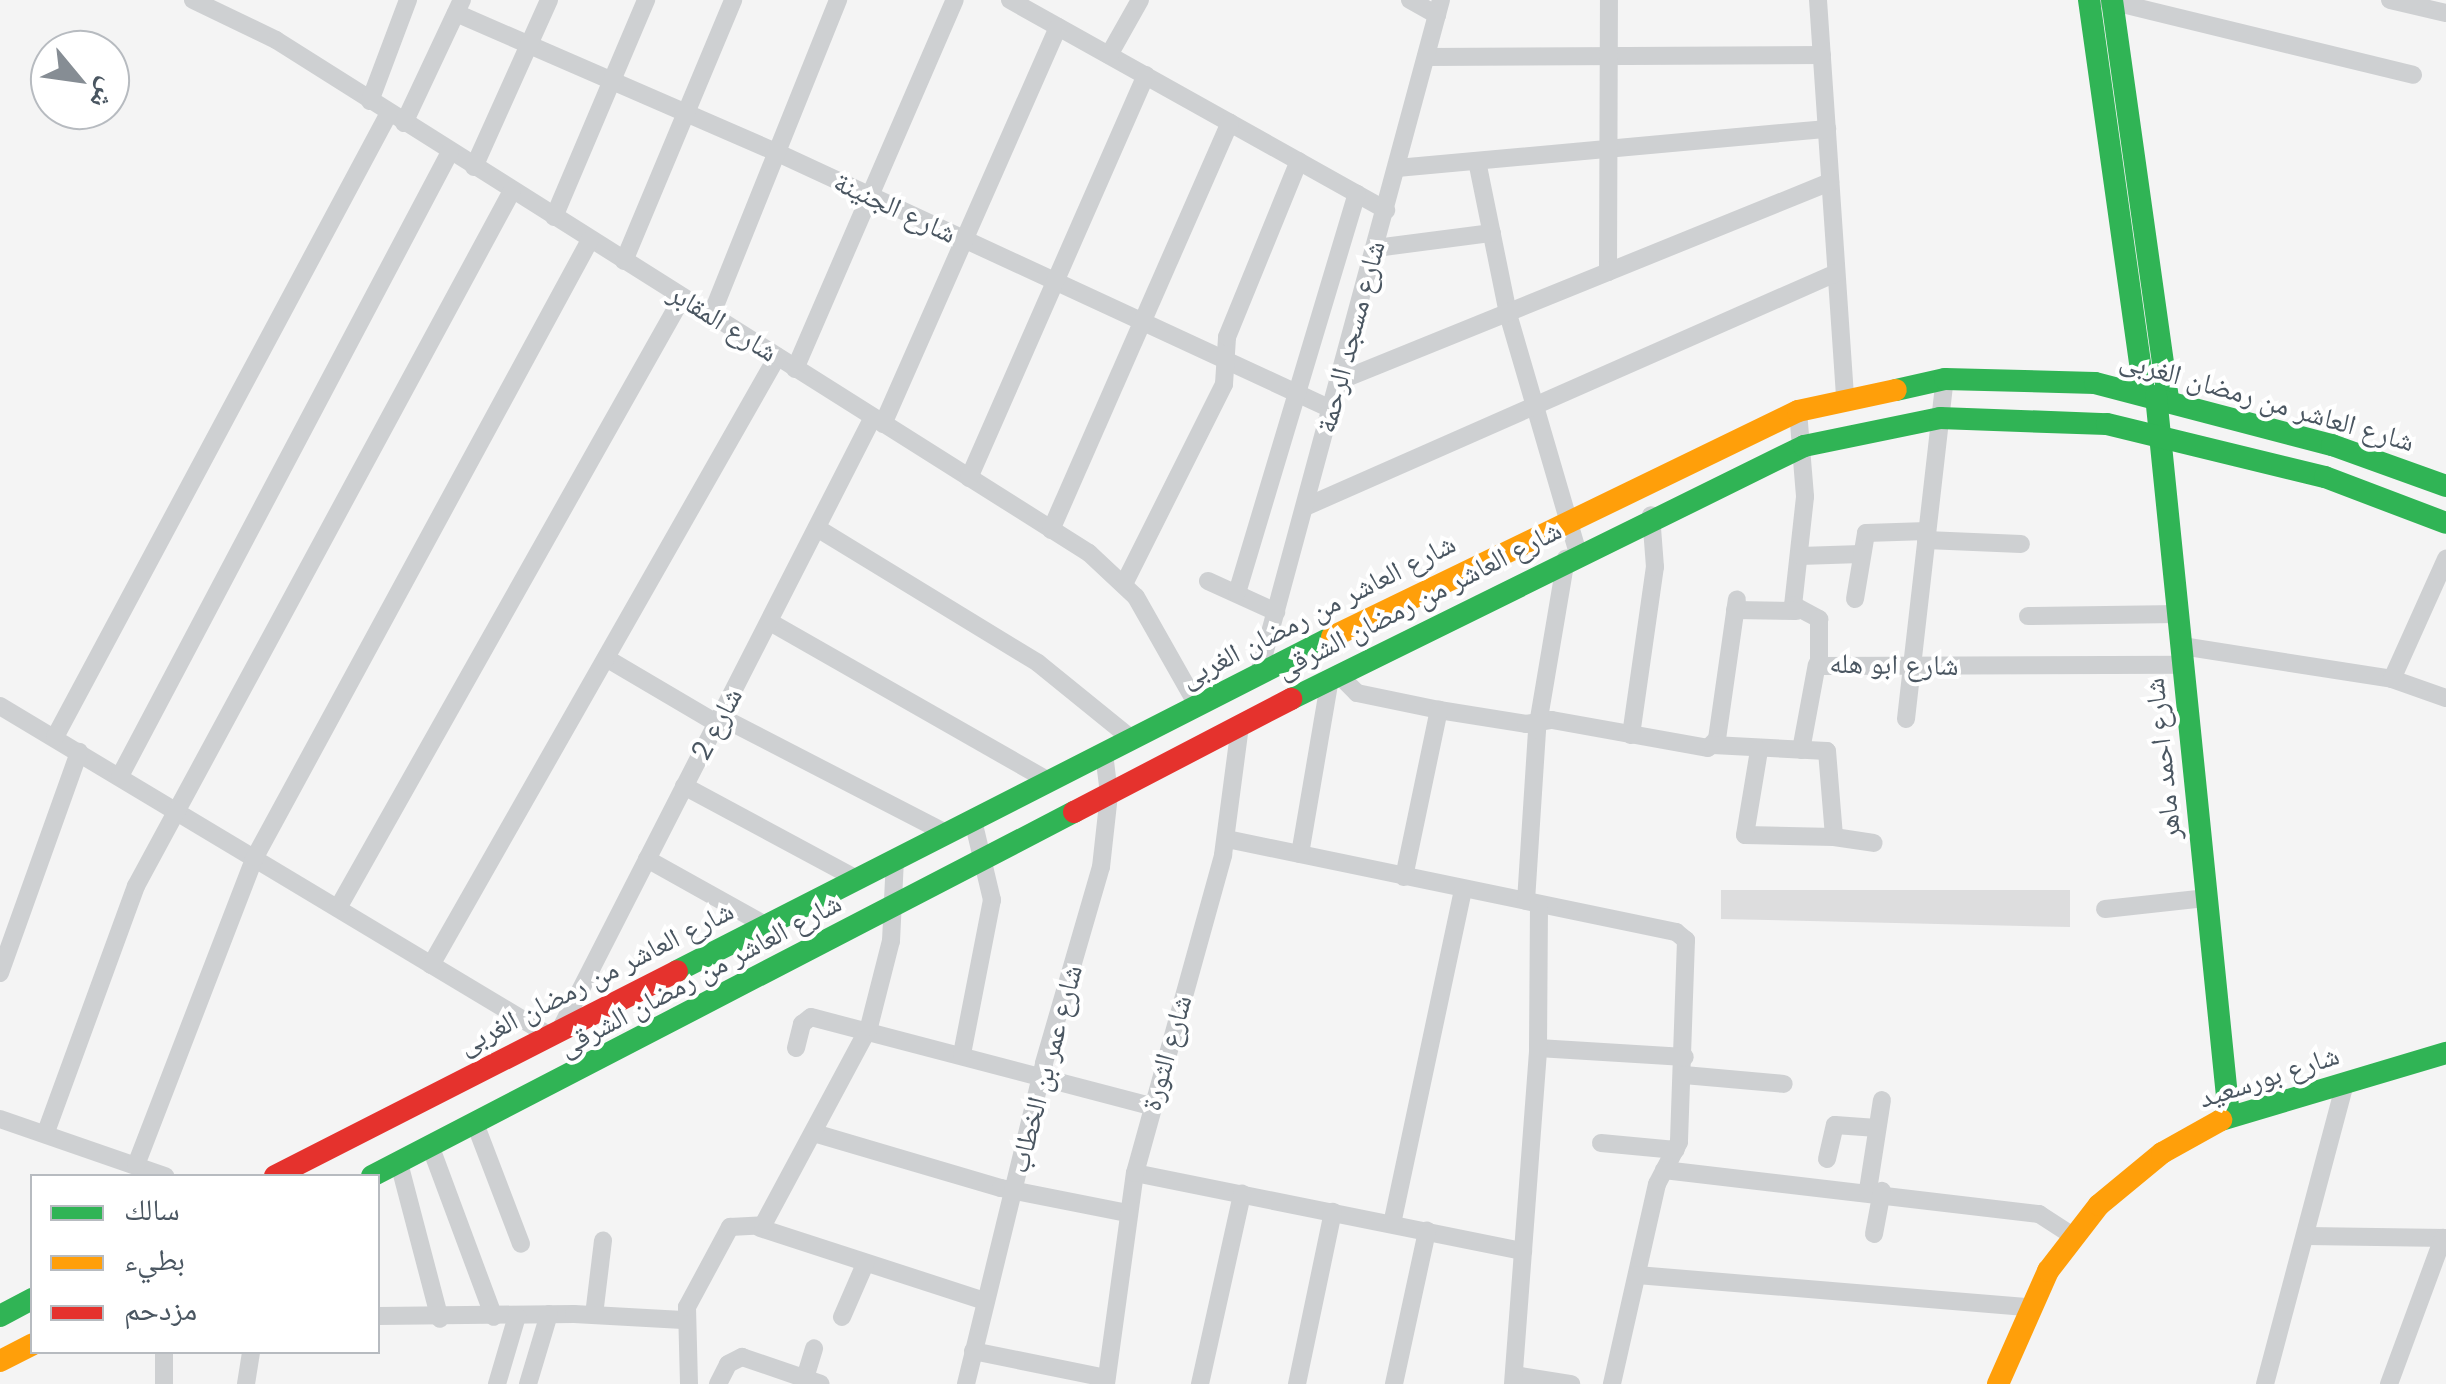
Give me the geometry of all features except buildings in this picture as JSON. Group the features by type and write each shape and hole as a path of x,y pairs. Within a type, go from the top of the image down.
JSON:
{"street":[{"name":"شارع المقابر","path":"193,0 262,32 1051,530 1125,582 1191,709"},
{"path":"370,101 408,0"},
{"path":"474,167 548,0"},
{"path":"554,217 646,0"},
{"path":"624,261 733,0"},
{"path":"711,316 838,0"},
{"path":"795,369 956,0"},
{"path":"1010,0 1386,210"},
{"path":"1110,55 1140,0"},
{"path":"1410,0 1439,8"},
{"path":"1608,0 1608,272"},
{"path":"1818,0 1845,397"},
{"path":"2105,0 2413,75"},
{"name":"شارع احمد ماهر","path":"2105,0 2156,396 2229,1116"},
{"path":"2390,0 2446,13"},
{"path":"54,738 459,6"},
{"name":"شارع الجنينة","path":"459,6 530,45 778,153 1331,410"},
{"name":"شارع مسجد الرحمة","path":"1260,674 1439,8"},
{"name":"شارع 2","path":"554,1033 720,721 817,528 878,421 966,242 1058,27"},
{"path":"1426,57 1822,55"},
{"path":"969,478 1146,75"},
{"path":"1051,530 1145,324 1230,122"},
{"path":"1398,168 1827,129"},
{"path":"120,776 450,152"},
{"path":"1125,582 1224,384 1227,337 1299,161"},
{"path":"1477,161 1508,314 1567,521 1572,556 1538,722 1532,903 1538,1048 1513,1380 1571,1384"},
{"path":"1339,381 1830,182"},
{"path":"46,1132 136,886 512,191"},
{"path":"1237,593 1357,194"},
{"path":"1376,248 1492,233"},
{"path":"136,1164 254,857 590,240"},
{"path":"1304,507 1836,273"},
{"path":"338,908 682,298"},
{"path":"431,965 777,358"},
{"name":"شارع العاشر من رمضان الغربى","path":"279,1174 1348,629 1798,411 1845,397 1944,379 2045,378 2156,396 2332,445 2446,486"},
{"path":"1906,719 1944,379"},
{"path":"1713,746 1736,605 1796,611 1804,446 1798,411"},
{"name":"شارع العاشر من رمضان الشرقى","path":"376,1174 476,1126 1364,660 1651,516 1804,446 1940,418 2052,417 2160,434 2324,477 2446,524"},
{"path":"1631,735 1655,567 1651,516"},
{"path":"817,528 1038,663 1132,739"},
{"path":"1854,599 1861,554 1870,530 2021,544"},
{"path":"1800,556 1861,554"},
{"path":"2392,679 2446,560"},
{"path":"1208,580 1276,612"},
{"name":"شارع ابو هله","path":"1796,611 1819,619 1817,664 1909,667 2183,656 2392,679 2446,698"},
{"path":"2028,616 2179,614"},
{"path":"770,622 1049,781"},
{"path":"1348,629 1364,660"},
{"path":"606,658 720,721 946,833"},
{"path":"1801,750 1817,664"},
{"path":"1300,854 1334,676 1357,692 1438,710 1713,746 1828,753 1834,837"},
{"path":"0,708 120,776 431,965 554,1033"},
{"path":"1191,709 1197,748"},
{"path":"1404,877 1438,710"},
{"name":"شارع الثورة","path":"1106,1381 1135,1173 1227,839 1240,725"},
{"path":"1760,750 1745,835 1834,837 1874,843"},
{"path":"0,974 79,752"},
{"name":"شارع عمر بن الخطاب","path":"966,1384 1043,1076 1101,866 1108,794 1104,753"},
{"path":"684,786 856,878"},
{"path":"962,1054 991,920 986,858 973,820"},
{"path":"1227,839 1676,932 1688,946 1684,1066 1676,1150 1664,1170 1612,1384"},
{"path":"647,859 764,925"},
{"path":"760,1228 869,1028 895,906 895,859"},
{"path":"1392,1224 1463,889"},
{"path":"2105,909 2207,898"},
{"path":"796,1048 808,1018 869,1028 1151,1106"},
{"path":"1538,1048 1684,1066 1784,1084"},
{"name":"شارع بورسعيد","path":"1998,1384 2026,1307 2073,1236 2162,1153 2229,1116 2446,1053"},
{"path":"2265,1384 2345,1084"},
{"path":"438,1092 454,1137"},
{"path":"1874,1234 1877,1128 1882,1100"},
{"path":"0,1119 160,1174"},
{"path":"1827,1159 1835,1125 1877,1128"},
{"path":"476,1126 521,1244"},
{"path":"814,1132 1014,1192 1128,1212"},
{"path":"1601,1143 1676,1150"},
{"path":"431,1148 494,1317"},
{"path":"399,1163 440,1319"},
{"path":"1664,1170 1875,1190 2039,1214 2073,1236"},
{"path":"1135,1173 1523,1250"},
{"path":"1200,1384 1242,1194"},
{"path":"1297,1384 1333,1212"},
{"path":"689,1384 683,1320 730,1227 760,1228 985,1300"},
{"path":"1394,1384 1427,1231"},
{"path":"2307,1236 2444,1238 2389,1384"},
{"path":"594,1315 603,1241"},
{"path":"842,1317 865,1264"},
{"path":"1637,1275 2026,1307"},
{"path":"0,1316 30,1300"},
{"path":"380,1316 440,1319 549,1314 683,1320"},
{"path":"528,1384 549,1314"},
{"path":"496,1384 517,1316"},
{"path":"0,1362 30,1346"},
{"path":"718,1384 728,1364 742,1357 813,1381 814,1348"},
{"path":"973,1351 1106,1381"},
{"path":"164,1354 164,1384"},
{"path":"246,1384 251,1354"}],"traffic: fast":[{"path":"2089,0 2144,392"},
{"path":"2112,0 2168,399"},
{"path":"1896,390 1945,379 2095,383 2332,445 2446,486"},
{"path":"2156,396 2229,1116"},
{"path":"1291,699 1804,446 1940,418 2107,424 2325,477 2446,523"},
{"path":"677,971 1332,637"},
{"path":"376,1174 1074,812"},
{"path":"2221,1120 2446,1053"},
{"path":"0,1316 30,1300"}],"traffic: slow":[{"path":"1332,637 1798,411 1896,390"},
{"path":"1998,1384 2048,1271 2099,1205 2162,1153 2221,1120"},
{"path":"0,1361 30,1346"}],"traffic: jam":[{"path":"1074,812 1291,699"},
{"path":"279,1174 677,971"}]}
